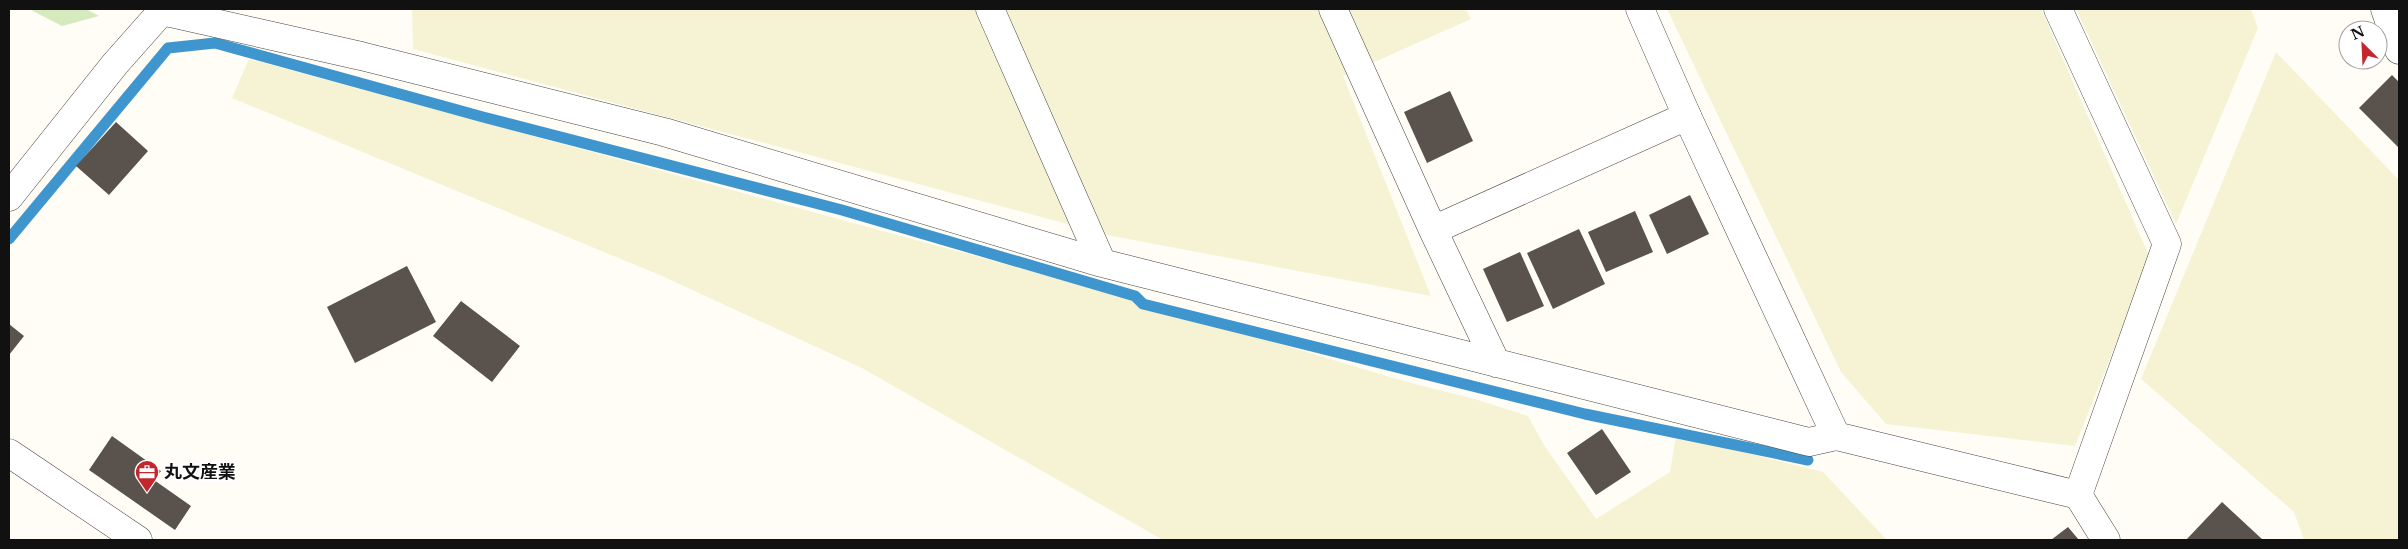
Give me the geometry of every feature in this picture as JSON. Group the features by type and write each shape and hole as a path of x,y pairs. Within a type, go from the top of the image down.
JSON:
{"street":[{"path":"990,9 1102,263"},
{"path":"1333,9 1433,230 1496,363"},
{"path":"1640,9 1687,116 1836,436"},
{"path":"2058,9 2167,244 2078,494"},
{"path":"2385,9 2399,50"},
{"path":"9,197 115,64 161,10 361,56 664,132 1102,263 1496,363 1809,442 1836,436 2078,494 2106,540"},
{"path":"1433,230 1687,116"},
{"path":"9,453 138,540"}],"shaded area":[{"path":"412,9 1466,9 1471,19 1343,76 1431,296 1112,236 413,49"},
{"path":"1667,9 2041,9 2150,258 2075,446 1886,424 1841,372"},
{"path":"2076,9 2251,9 2258,28 2176,224"},
{"path":"2276,52 2399,178 2399,540 2304,540 2294,512 2141,379"},
{"path":"249,59 1104,291 1400,380 1478,400 1528,416 1544,445 1596,519 1670,472 1676,436 1823,472 1887,540 1163,540 862,368 662,276 232,98"}],"green space":[{"path":"29,9 86,9 99,16 62,26"}],"building":[{"path":"2392,75 2399,82 2399,148 2359,108"},
{"path":"1450,91 1473,141 1427,163 1404,112"},
{"path":"116,122 148,151 109,195 76,166"},
{"path":"1690,195 1709,234 1667,254 1649,215"},
{"path":"1635,211 1653,252 1606,272 1588,232"},
{"path":"1579,229 1605,284 1553,309 1527,253"},
{"path":"1520,252 1544,306 1507,322 1483,269"},
{"path":"407,266 436,322 355,363 327,307"},
{"path":"461,301 520,346 492,382 433,336"},
{"path":"9,324 24,336 9,355"},
{"path":"1602,429 1631,472 1596,495 1567,453"},
{"name":"丸文産業","path":"112,436 161,471 154,480 191,506 175,530 89,470"},
{"path":"2222,502 2263,540 2186,540"},
{"path":"2068,527 2079,540 2051,540"}],"waterway":[{"path":"9,239 168,48 215,43 483,117 842,210 1135,296 1143,304 1585,414 1808,460"}],"place":[{"name":"丸文産業","path":"147,493"}]}
